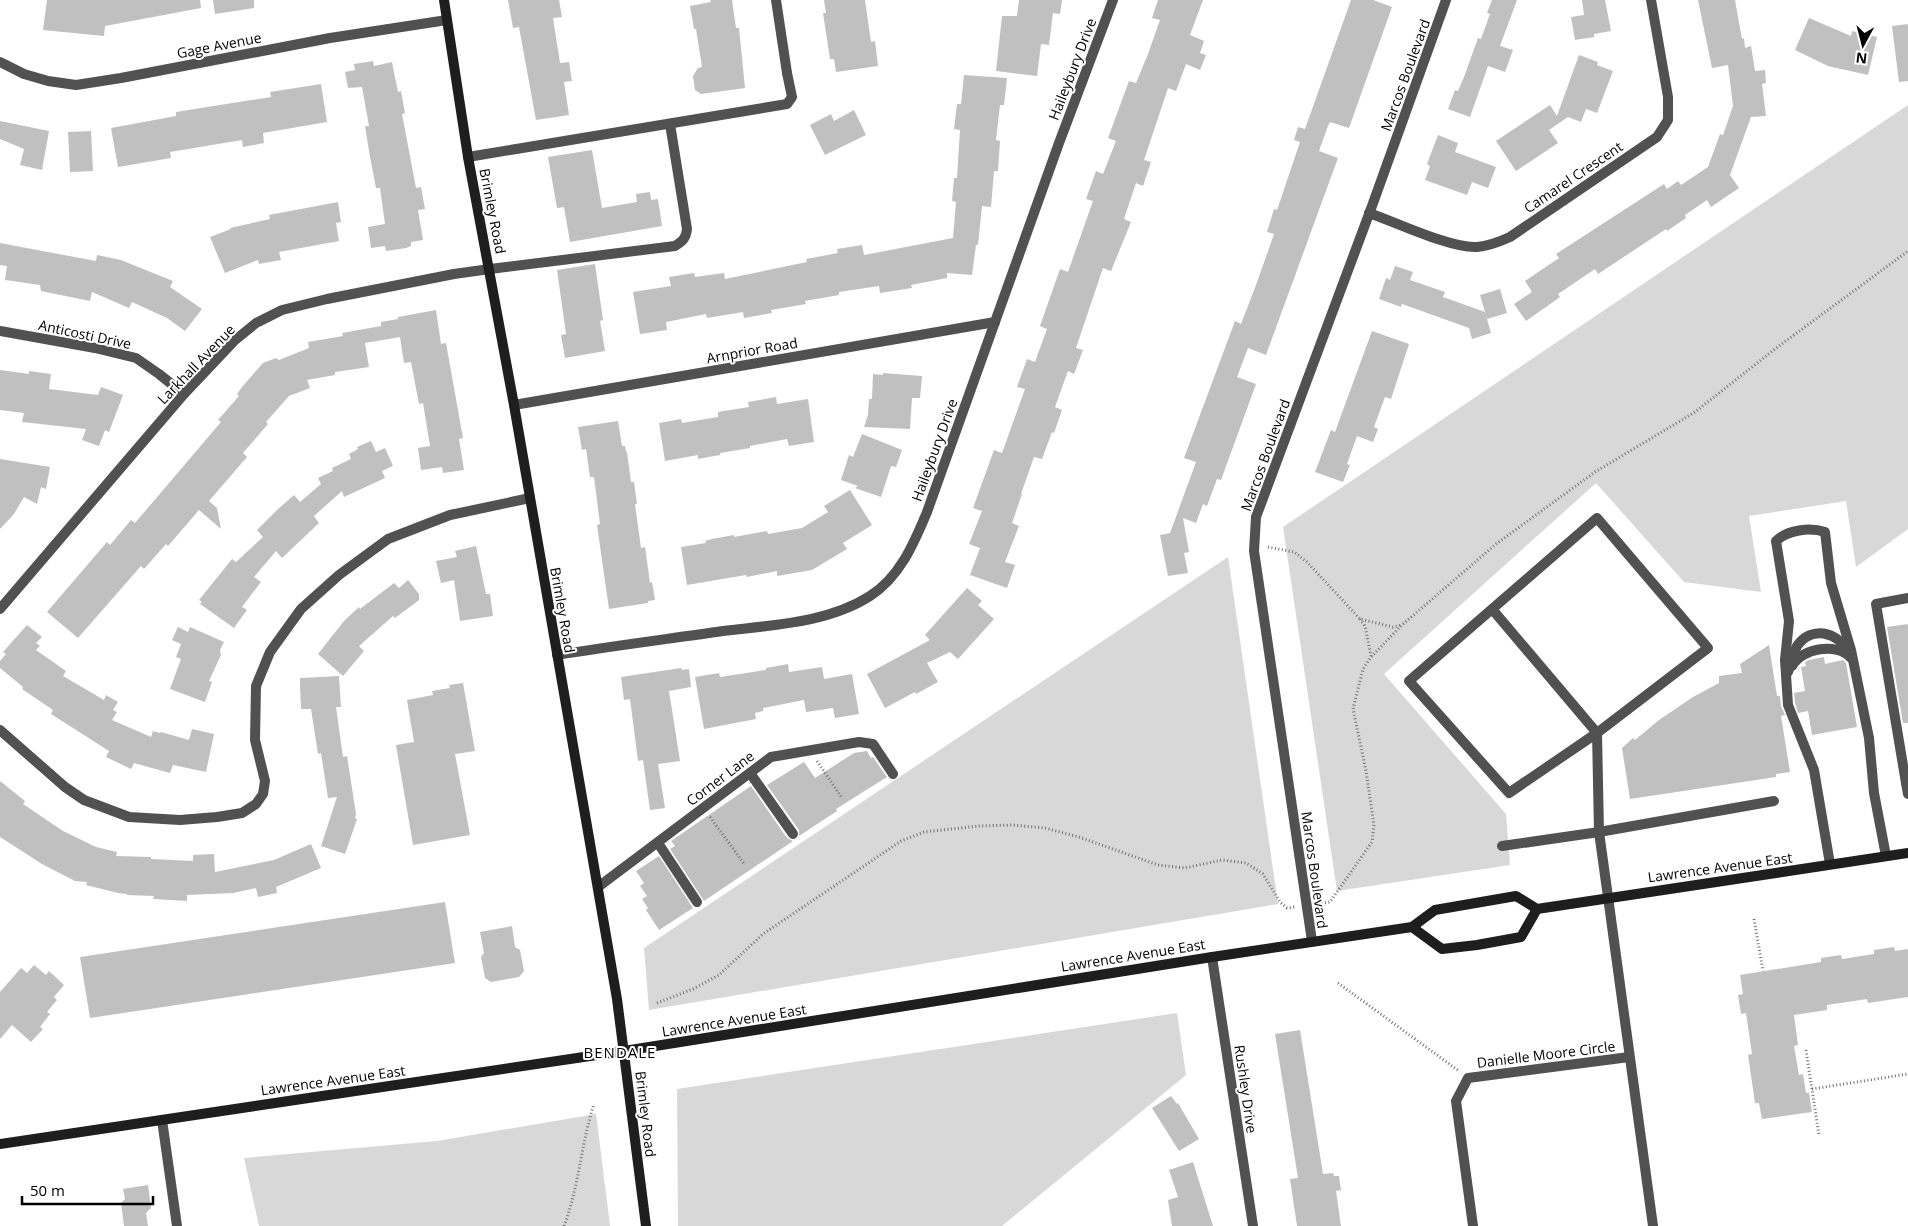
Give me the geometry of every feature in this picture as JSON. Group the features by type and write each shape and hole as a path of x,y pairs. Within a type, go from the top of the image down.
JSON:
{"main road":[{"name":"Brimley Road","path":"444,0 468,157 490,270 598,887 624,1051 646,1226"},
{"name":"Lawrence Avenue East","path":"1537,909 1908,853"},
{"path":"1516,896 1537,909 1522,937 1477,945 1442,949 1412,928 1435,910 1516,896"},
{"name":"Lawrence Avenue East","path":"0,1144 624,1051 1212,956 1412,928"}],"street":[{"path":"468,157 787,104 792,96 776,0"},
{"name":"Haileybury Drive","path":"557,655 793,622 835,612 871,595 897,572 914,543 1113,0"},
{"name":"Marcos Boulevard","path":"1312,941 1254,552 1256,517 1446,0"},
{"name":"Camarel Crescent","path":"1369,213 1452,244 1475,247 1494,244 1510,236 1657,137 1668,120 1668,97 1651,0"},
{"name":"Gage Avenue","path":"0,62 24,74 48,81 76,85 330,38 447,20"},
{"name":"Larkhall Avenue","path":"0,609 184,394 234,341 256,323 282,310 454,274 674,246 683,241 687,236 688,229 670,124"},
{"name":"Arnprior Road","path":"514,405 995,322"},
{"name":"Anticosti Drive","path":"0,331 95,348 136,358 184,394"},
{"path":"0,730 65,787 84,800 129,817 180,820 242,813 256,804 263,794 265,781 255,740 256,686 270,652 301,609 339,575 388,539 450,515 530,498"},
{"path":"1597,518 1708,648 1596,733 1509,793 1409,681 1597,518"},
{"path":"1830,864 1814,770 1788,705 1785,660 1789,621 1776,541 1783,534 1816,529 1826,532 1831,583 1853,661 1869,738 1874,793 1886,856"},
{"path":"1908,598 1876,604 1908,794"},
{"path":"1492,609 1596,733"},
{"path":"1787,675 1797,646 1811,634 1821,633 1834,636 1843,642 1853,661"},
{"path":"1787,675 1796,660 1809,651 1831,649 1846,653 1853,661"},
{"name":"Danielle Moore Circle","path":"1596,733 1599,832 1653,1226"},
{"name":"Corner Lane","path":"598,887 771,758 859,742 873,744 893,774"},
{"path":"750,773 793,834"},
{"path":"1502,846 1599,832 1774,801"},
{"path":"658,842 697,902"},
{"name":"Rushley Drive","path":"1212,956 1252,1226"},
{"name":"Danielle Moore Circle","path":"1473,1226 1456,1101 1468,1078 1630,1057"},
{"path":"162,1120 177,1226"}],"path":[{"path":"1255,545 1294,552 1307,562 1365,626 1372,657"},
{"path":"1360,619 1393,628 1402,625"},
{"path":"809,751 842,798"},
{"path":"703,808 745,865"},
{"path":"657,1003 693,989 719,975 740,954 770,929 901,841 924,832 978,826 1013,825 1045,828 1079,837 1158,865 1185,868 1222,860 1246,863 1263,874 1280,902 1287,908 1330,902"},
{"path":"1754,919 1763,972"},
{"path":"1338,984 1468,1078"},
{"path":"1806,1050 1819,1135"},
{"path":"1812,1089 1908,1074"},
{"path":"564,1226 572,1206 586,1129 594,1104"}],"shaded area":[{"path":"1908,105 1908,529 1856,567 1846,501 1749,516 1761,592 1684,582 1596,483 1384,674 1506,814 1510,865 1337,891 1283,527"},
{"path":"1228,557 1278,904 649,1010 644,948"},
{"path":"1177,1013 1186,1075 1002,1226 678,1226 677,1089"},
{"path":"596,1114 610,1226 259,1226 244,1158 437,1141"}],"building":[{"path":"47,0 200,0 201,8 105,26 104,36 43,30"},
{"path":"213,0 254,0 254,8 215,14"},
{"path":"508,0 559,0 562,17 553,18 560,63 569,62 572,81 564,82 569,115 536,120 519,27 513,28"},
{"path":"710,0 732,0 736,28 739,28 745,88 701,94 695,90 693,76 698,68 702,67 690,6 711,2"},
{"path":"824,0 865,0 871,42 875,41 878,66 836,72 834,59 830,59 823,13 826,13"},
{"path":"1019,0 1062,0 1060,14 1053,13 1049,45 1041,44 1037,76 996,71 1002,16 1017,16"},
{"path":"1158,0 1203,0 1190,35 1204,41 1200,53 1206,55 1200,70 1186,64 1176,91 1168,88 1144,160 1151,162 1143,186 1136,183 1124,219 1131,222 1111,271 1103,268 1076,348 1083,350 1074,374 1068,371 1055,407 1062,410 1054,433 1052,432 1042,459 1034,457 1021,494 1012,523 1019,526 1005,562 1015,565 1007,588 970,575 980,548 969,544 982,511 973,508 994,450 1002,453 1025,389 1017,387 1027,359 1035,362 1047,329 1040,326 1060,269 1068,272 1093,201 1086,199 1096,171 1103,174 1116,141 1108,138 1129,81 1136,83 1148,54 1160,20 1152,18"},
{"path":"1351,0 1373,0 1392,7 1349,128 1330,122 1328,126 1319,151 1338,158 1266,355 1248,348 1237,377 1256,384 1221,480 1217,479 1207,506 1203,504 1196,523 1183,518 1189,552 1184,553 1188,573 1168,576 1160,535 1170,533 1196,462 1184,458 1235,321 1241,324 1256,285 1274,234 1267,232 1274,209 1277,210 1300,142 1294,140 1298,127 1305,129"},
{"path":"1492,0 1517,0 1500,46 1513,50 1505,72 1488,66 1470,117 1448,109 1455,90 1458,91 1464,77 1478,38 1481,39 1490,14 1487,13"},
{"path":"1582,0 1605,0 1611,31 1594,34 1594,37 1575,40 1571,17 1584,15"},
{"path":"1698,0 1735,0 1745,48 1751,46 1755,71 1765,70 1766,83 1762,84 1766,116 1751,117 1730,175 1739,188 1711,207 1707,200 1685,215 1686,218 1667,231 1666,229 1598,274 1595,269 1558,294 1560,297 1526,321 1514,304 1532,292 1525,281 1559,258 1556,254 1664,184 1667,189 1678,181 1681,185 1708,167 1720,134 1723,135 1733,106 1728,65 1712,68"},
{"path":"1809,18 1851,36 1852,31 1877,37 1868,75 1828,66 1795,50"},
{"path":"1908,24 1908,81 1899,82 1892,26"},
{"path":"1579,55 1598,62 1597,65 1613,71 1597,113 1586,109 1581,122 1568,117 1549,130 1558,143 1516,171 1496,141 1550,105 1557,116"},
{"path":"373,61 374,66 392,62 398,92 401,91 405,113 402,114 416,188 421,187 425,209 418,210 423,240 411,242 411,246 406,248 386,251 385,246 371,248 368,227 385,224 380,188 376,188 370,157 365,126 369,126 362,87 348,88 345,72 355,70 354,64"},
{"path":"964,75 1007,78 1004,105 1000,105 996,140 1000,141 998,171 994,171 991,207 982,206 978,245 976,245 972,275 947,273 947,278 911,285 912,288 880,293 879,286 839,292 839,295 805,301 806,304 771,310 772,313 744,318 743,312 707,318 706,314 666,322 667,330 640,334 633,292 671,286 669,277 694,273 695,277 724,273 725,279 807,262 806,259 838,253 837,249 862,245 864,255 953,238 956,202 952,201 954,178 957,178 960,130 954,129 957,104 961,104"},
{"path":"321,84 327,122 263,133 264,143 243,147 242,140 170,152 171,158 118,167 111,128 176,116 176,112 271,97 270,92"},
{"path":"854,110 866,135 825,155 810,125 831,114 834,121"},
{"path":"0,121 49,131 42,170 20,165 24,149 0,139"},
{"path":"91,131 93,171 70,172 68,132"},
{"path":"1438,135 1458,143 1455,152 1496,167 1488,188 1472,182 1467,195 1425,180 1430,166 1427,164"},
{"path":"592,150 602,208 637,202 636,194 650,192 651,200 658,199 662,226 570,242 564,207 557,208 548,157"},
{"path":"338,202 341,222 336,223 339,241 279,252 281,260 259,264 258,260 225,273 210,237 230,228 270,219 269,215"},
{"path":"0,243 96,261 97,255 121,260 173,281 170,287 202,309 185,331 167,318 132,302 129,308 92,292 90,301 41,291 40,285 5,280 7,266 0,265"},
{"path":"595,264 603,320 600,321 605,351 565,358 561,335 566,334 557,270"},
{"path":"1395,266 1413,272 1410,280 1445,292 1443,297 1485,312 1491,333 1472,339 1469,328 1402,304 1401,307 1379,299 1386,278 1390,280"},
{"path":"1500,289 1507,313 1487,319 1480,295"},
{"path":"436,310 441,344 446,343 463,438 459,439 464,470 443,473 442,467 421,470 418,448 430,446 423,403 419,404 411,362 404,363 400,337 365,343 369,367 335,372 335,375 307,380 310,388 289,396 266,422 268,424 243,453 247,457 209,501 217,508 221,529 199,510 168,546 166,544 144,569 141,566 78,638 47,612 107,542 110,545 131,520 135,523 221,422 218,420 239,396 237,394 242,387 263,363 276,358 279,360 309,348 308,342 343,336 342,333 381,326 381,322 398,319 398,317"},
{"path":"1372,331 1409,344 1391,399 1385,397 1374,427 1378,429 1373,442 1357,436 1347,464 1350,465 1343,482 1315,472 1331,430 1335,432"},
{"path":"0,370 29,374 29,371 51,374 49,389 98,395 101,387 123,395 109,432 105,430 99,446 82,440 86,429 22,422 24,413 0,410"},
{"path":"883,373 922,376 920,398 912,398 910,429 864,427 868,415 869,399 872,399 873,374 883,375"},
{"path":"776,397 777,404 808,399 814,442 789,446 787,439 698,459 698,455 665,461 659,423 681,419 682,423 718,417 718,412 749,407 748,402"},
{"path":"618,421 622,446 625,446 627,452 631,482 634,482 641,548 645,547 650,583 652,582 655,600 648,601 648,603 609,609 597,525 600,524 594,477 590,477 586,449 582,450 578,427"},
{"path":"862,434 902,450 896,467 891,466 881,497 855,488 858,486 841,480 849,455 853,457"},
{"path":"371,441 376,452 385,448 393,466 382,471 385,478 344,497 342,491 314,516 319,523 282,558 276,551 254,577 261,582 242,607 247,610 234,628 200,604 202,602 199,600 232,559 236,562 263,537 257,530 278,509 294,495 300,502 321,484 318,478 333,471 332,468 351,459 349,454 358,449 357,447"},
{"path":"0,459 50,467 46,489 41,487 37,504 24,497 14,514 0,529"},
{"path":"850,490 872,525 843,543 847,549 812,570 777,576 777,571 687,585 681,547 706,543 705,541 734,535 734,537 767,531 768,534 802,528 828,512 824,506"},
{"path":"476,546 486,594 490,594 493,616 460,621 454,580 441,583 436,561 457,557 455,551"},
{"path":"408,580 419,594 419,600 395,618 393,616 359,646 364,651 343,676 318,654 344,621 359,607 360,609 394,583 399,588"},
{"path":"967,588 982,601 978,605 994,619 958,659 950,652 927,663 938,682 885,708 867,674 930,640 925,635"},
{"path":"1908,624 1908,723 1903,723 1887,627"},
{"path":"27,625 42,637 36,643 40,646 36,650 66,671 63,676 104,700 106,695 118,702 113,710 117,712 112,720 151,737 153,731 189,740 192,729 214,734 206,772 173,765 170,773 134,763 131,769 106,757 109,751 51,714 53,710 22,689 23,687 0,668 0,661 6,654 3,652"},
{"path":"178,627 188,632 190,627 224,642 220,650 221,655 209,681 212,682 205,702 170,689 181,659 176,657 181,644 172,640"},
{"path":"1769,645 1777,696 1780,696 1781,706 1785,715 1781,716 1790,772 1776,774 1776,777 1630,799 1622,748 1633,738 1635,740 1659,720 1693,697 1719,683 1719,676 1742,673 1740,664"},
{"path":"1824,657 1825,664 1843,660 1846,663 1857,727 1812,735 1808,711 1798,713 1794,693 1805,691 1801,667 1806,666 1805,662"},
{"path":"788,664 789,672 822,667 824,679 852,674 859,714 835,718 833,708 806,712 804,700 763,708 763,711 755,713 756,719 704,729 695,677 719,673 720,677 766,670 766,668"},
{"path":"681,668 682,670 689,669 691,687 669,691 680,761 658,764 665,808 650,810 643,760 638,761 630,699 624,700 621,677"},
{"path":"339,676 341,707 336,707 343,757 347,756 356,814 355,818 357,819 345,854 321,846 337,797 328,798 321,753 318,754 311,709 301,709 300,685 300,678"},
{"path":"463,683 475,751 455,754 470,835 413,845 396,745 414,742 407,700 433,695 432,691 450,688 449,685"},
{"path":"867,751 887,777 836,809 837,811 799,836 799,830 767,785 804,762 815,778 854,753"},
{"path":"0,781 25,801 23,804 63,831 96,847 117,852 116,856 193,861 193,855 214,854 215,872 274,860 311,844 321,868 276,887 277,893 258,897 256,888 233,893 187,895 187,901 153,899 154,896 127,895 86,885 87,882 75,881 42,864 0,837"},
{"path":"751,786 787,838 793,841 704,901 670,849 675,846 671,841"},
{"path":"659,856 693,908 659,930 646,910 648,908 642,899 647,896 640,886 644,883 636,871"},
{"path":"445,902 455,963 90,1018 80,957"},
{"path":"512,926 515,947 520,950 524,971 519,977 491,982 485,978 481,957 484,953 480,932"},
{"path":"1894,947 1895,951 1908,949 1908,997 1868,1003 1867,999 1827,1005 1827,1010 1794,1015 1798,1045 1794,1046 1799,1075 1803,1074 1812,1112 1762,1119 1759,1103 1755,1103 1748,1055 1752,1054 1746,1013 1741,1014 1738,995 1743,994 1740,975 1821,962 1821,958 1841,955 1842,959 1874,954 1874,950"},
{"path":"34,965 46,975 49,971 64,985 54,997 57,1000 47,1012 50,1014 40,1027 43,1029 31,1042 12,1025 0,1039 0,992 21,968 27,973"},
{"path":"1300,1030 1323,1174 1333,1173 1334,1176 1339,1176 1341,1190 1336,1191 1341,1226 1297,1226 1290,1179 1298,1178 1275,1034"},
{"path":"1171,1096 1178,1103 1199,1139 1179,1151 1152,1108"},
{"path":"1193,1162 1213,1226 1172,1226 1168,1200 1178,1197 1169,1170"},
{"path":"148,1185 151,1208 146,1213 148,1226 124,1226 121,1203 125,1199 123,1189"}],"district":[{"name":"BENDALE","path":"620,1052"}]}
